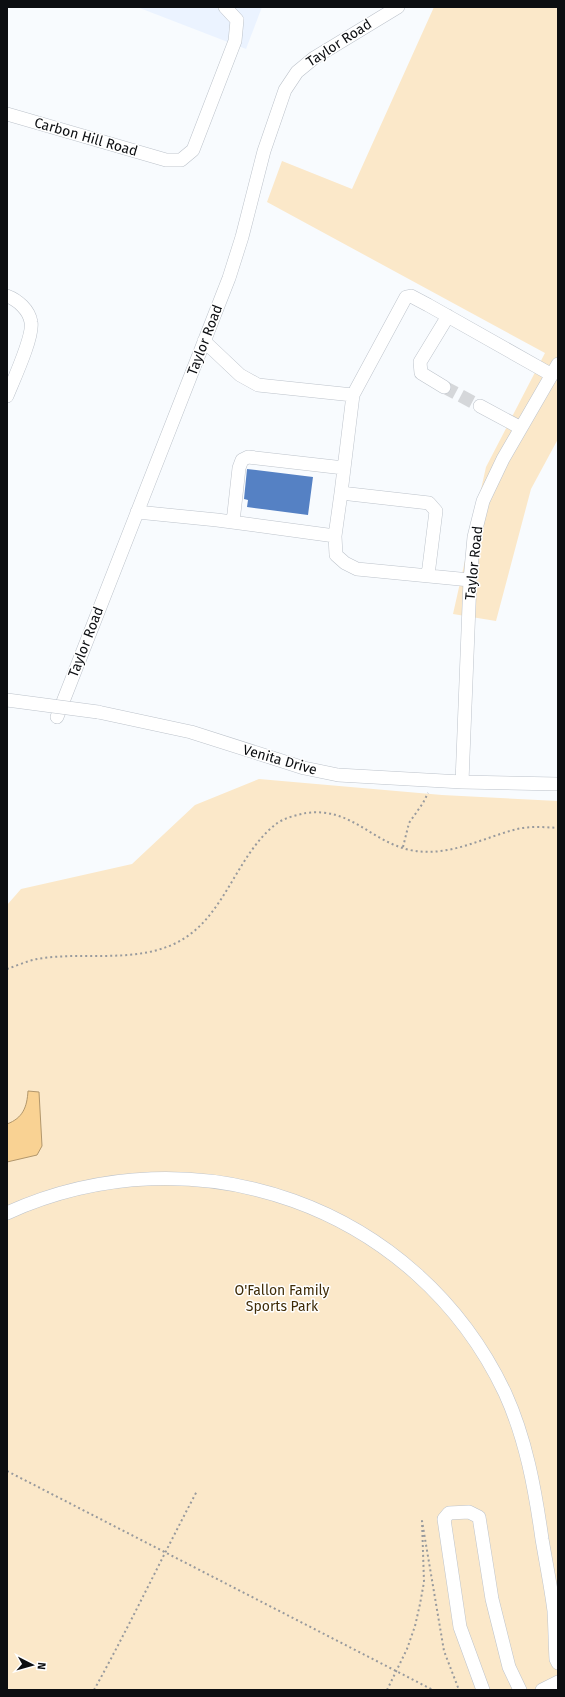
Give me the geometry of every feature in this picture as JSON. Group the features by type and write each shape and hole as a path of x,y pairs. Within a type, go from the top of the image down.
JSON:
{"street":[{"name":"Carbon Hill Road","path":"7,114 166,160 181,160 194,150 235,41 237,20 225,7"},
{"name":"Taylor Road","path":"57,717 229,278 242,238 264,151 284,90 297,72 314,58 398,7"},
{"path":"7,296 27,309 32,323 28,340 7,396"},
{"path":"470,580 357,569 344,564 336,555 335,536 353,395 406,297 411,296 555,370"},
{"path":"444,387 421,373 420,362 448,316"},
{"path":"204,341 240,375 258,385 353,395"},
{"name":"Taylor Road","path":"462,782 470,580 474,537 483,501 503,459 555,370"},
{"path":"480,406 521,428"},
{"path":"233,522 239,468 242,460 248,457 344,468"},
{"path":"341,493 429,503 433,506 436,511 428,575"},
{"path":"137,512 233,522 335,536"},
{"name":"Venita Drive","path":"7,700 98,712 185,731 304,768 338,775 462,782 558,784"},
{"path":"7,1212 53,1194 112,1181 140,1178 168,1178 223,1182 262,1190 307,1205 338,1220 394,1255 423,1280 444,1301 468,1331 488,1361 505,1394 518,1426 528,1460 536,1499 554,1611 556,1659 558,1663"},
{"path":"483,1690 460,1627 444,1519 449,1513 469,1512 479,1517 492,1599 509,1667 520,1690"},
{"path":"554,1611 558,1624"},
{"path":"542,1690 558,1682"}],"path":[{"path":"403,847 409,823 427,797 429,791"},
{"path":"7,969 36,959 155,952 177,942 193,932 209,916 249,853 262,836 278,822 297,815 317,812 348,818 389,842 425,852 445,851 462,847 519,829 558,828"},
{"path":"7,1471 433,1690"},
{"path":"94,1690 126,1631 164,1552 197,1491"},
{"path":"386,1690 396,1672 411,1638 420,1604 424,1582 422,1521 444,1651 459,1690"}],"shaded area":[{"path":"137,7 262,7 246,49"},
{"path":"28,1091 39,1092 42,1146 37,1155 7,1162 7,1124 17,1119 23,1111 27,1102"}],"green space":[{"path":"434,7 558,7 558,439 531,489 496,621 453,614 486,467 545,353 267,202 282,161 352,189"},
{"name":"O'Fallon Family Sports Park","path":"259,779 442,795 558,801 558,1690 7,1690 7,905 21,889 132,864 195,805"}],"building":[{"path":"247,469 313,477 308,515 247,507 248,500 244,499"}],"tunnel":[{"path":"444,387 480,406"}]}
